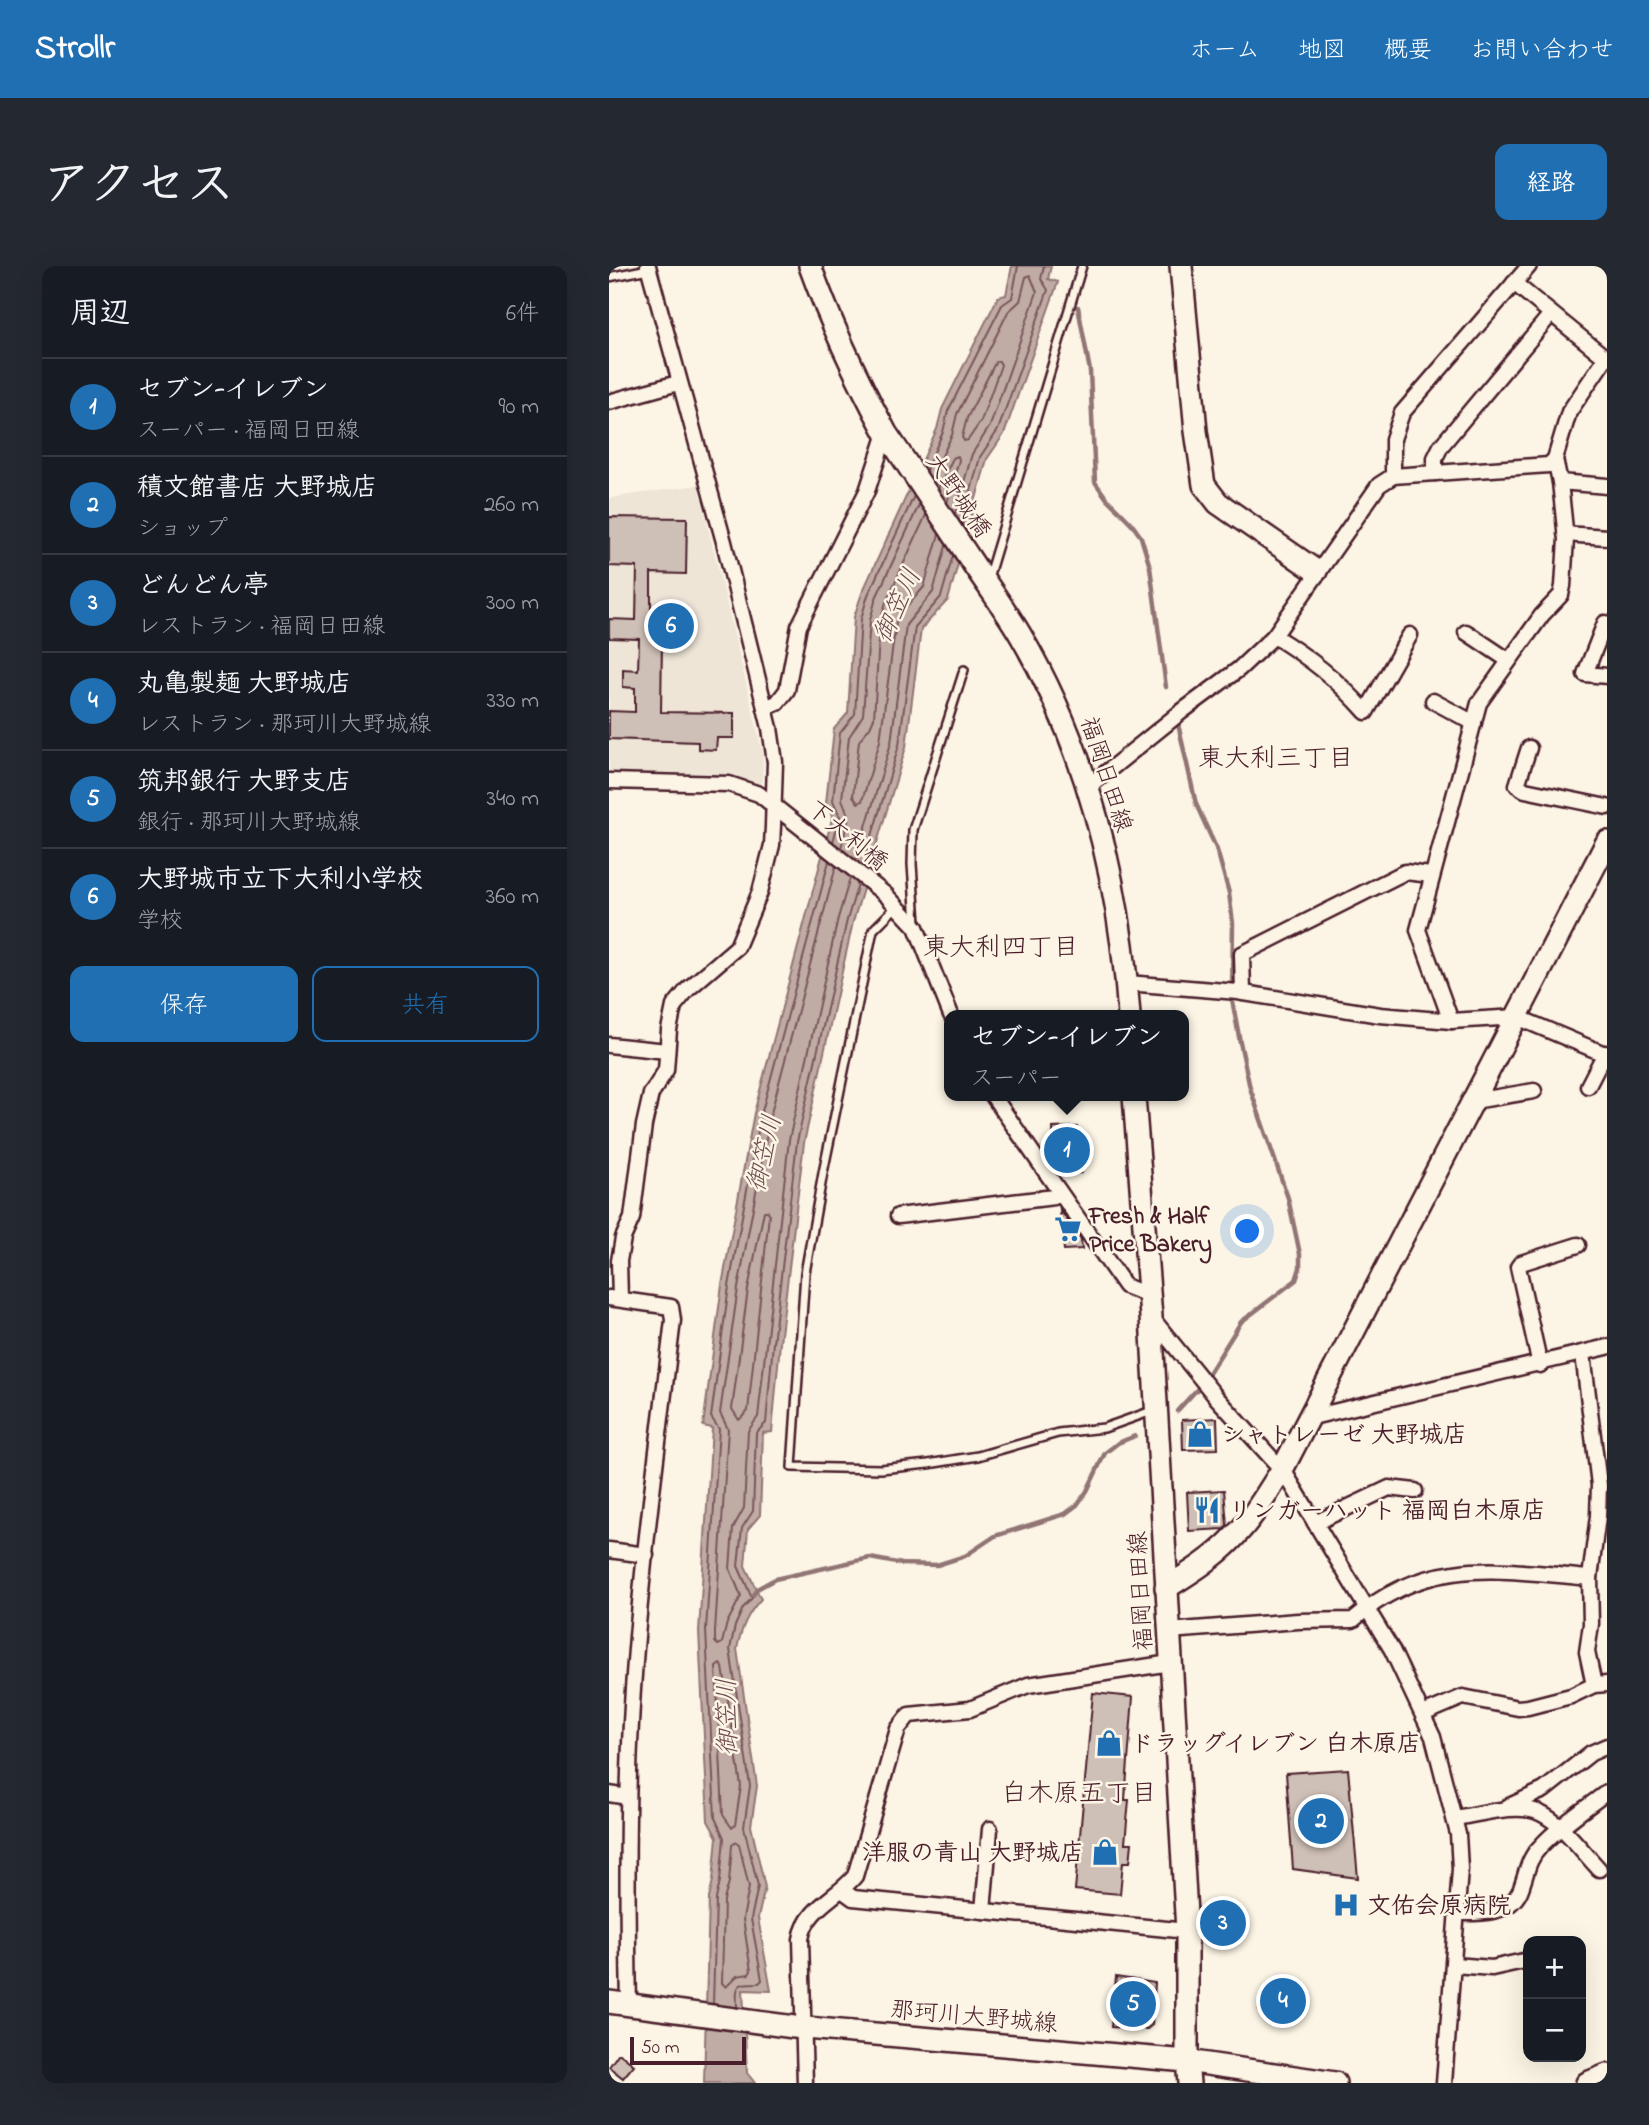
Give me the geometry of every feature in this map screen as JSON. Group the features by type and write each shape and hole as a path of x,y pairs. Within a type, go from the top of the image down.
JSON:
{"main road":[{"path":"810,266 852,367 892,441"},
{"path":"1181,266 1196,431 1204,485 1218,503 1316,571"},
{"name":"大野城橋","path":"892,441 982,576"},
{"name":"福岡日田線","path":"982,576 1022,638 1061,718 1088,787 1109,863 1129,1010"},
{"path":"1166,1588 1204,1564 1234,1538 1257,1510 1282,1470 1607,842"},
{"name":"福岡日田線","path":"1134,1101 1151,1317 1187,1931 1189,2083"},
{"name":"那珂川大野城線","path":"619,2003 799,2027 1187,2061 1335,2083"},
{"path":"1587,2083 1607,2075"}],"street":[{"path":"1393,476 1393,439 1402,413 1529,266"},
{"path":"619,2003 636,1646 673,1321 671,1307 614,1298 623,1238 632,1218 644,1125 651,1094 666,1070 674,1006 688,989 737,947 760,892 772,845 777,808 775,762 765,708 724,542 648,267"},
{"path":"1088,787 1181,712 1240,670 1274,636 1316,571 1379,485 1393,476 1542,467 1555,459 1569,412 1606,357 1514,282"},
{"path":"1435,473 1435,458 1441,446 1551,313"},
{"path":"609,402 678,383"},
{"path":"765,708 777,703 787,690 799,626 892,441"},
{"path":"1451,1021 1419,930 1431,875 1479,703 1542,615 1561,595 1565,534 1555,459"},
{"path":"1560,482 1607,486"},
{"path":"1565,534 1607,537"},
{"path":"1605,623 1585,674 1607,676"},
{"path":"1466,632 1508,660"},
{"path":"1274,636 1318,665 1343,686 1366,712 1410,635"},
{"path":"1433,701 1474,723"},
{"path":"1529,748 1517,785 1525,790 1607,807"},
{"name":"下大利橋","path":"609,781 729,784 759,794 886,895 916,927"},
{"path":"1236,992 1242,954 1405,872 1431,875"},
{"path":"916,927 949,1010"},
{"path":"1127,984 1236,992 1380,1014 1451,1021 1517,1017 1606,1054 1588,1086"},
{"path":"609,1045 667,1051"},
{"path":"1474,1101 1534,1091"},
{"path":"996,1101 1125,1286 1148,1295"},
{"path":"898,1216 1054,1197 1060,1194"},
{"path":"1540,1365 1518,1267 1521,1263 1578,1245"},
{"path":"1151,1317 1282,1470 1392,1650 1433,1737 1455,1818 1460,1869 1444,2083"},
{"path":"1308,1418 1607,1347"},
{"path":"1423,1714 1463,1697 1518,1708 1528,1707 1571,1696 1601,1684 1587,1652 1591,1624 1590,1578 1602,1524 1583,1353"},
{"path":"1315,1523 1389,1488 1415,1491"},
{"path":"609,1550 646,1555"},
{"path":"1169,1631 1298,1621 1353,1620 1367,1608 1411,1582 1462,1570 1500,1570 1590,1578"},
{"path":"805,2083 799,2027 803,1928 812,1913 855,1876 898,1728 909,1714 970,1709 1028,1685 1170,1664"},
{"path":"1499,1810 1544,1790 1591,1753 1607,1746"},
{"path":"1457,1913 1499,1910 1514,1900 1531,1857 1607,1792"},
{"path":"609,1794 628,1797"},
{"path":"1455,1818 1499,1810 1539,1812 1561,1829 1599,1869"},
{"path":"983,1910 990,1829"},
{"path":"842,1889 853,1898 1187,1931"},
{"path":"1454,1965 1492,1968 1523,1961"}],"lane":[{"path":"982,576 1082,266"},
{"path":"609,277 648,267"},
{"path":"916,927 913,830 964,670"},
{"path":"897,906 873,930 823,1173 805,1273 792,1467 881,1469 928,1464 978,1456 1058,1433 1104,1428 1156,1409"}],"shaded area":[{"path":"698,485 763,753 763,781 757,786 734,776 609,773 609,498"}],"water":[{"name":"御笠川","path":"1012,266 1051,266 1048,279 1058,282 1004,434 987,459 948,600 921,629 906,747 853,922 804,1143 772,1432 763,1433 760,1515 748,1529 745,1566 761,1599 745,1622 737,1649 757,1786 751,1826 765,1887 758,1918 771,1991 743,1990 747,2073 755,2083 704,2083 709,1898 717,1837 708,1821 699,1631 712,1428 703,1426 722,1285 754,1113 833,815 826,803 834,729 848,713 854,617 862,593 937,429 942,409 998,297 1006,295"}],"building":[{"path":"609,517 687,518 686,574 651,573 651,614 679,615 678,641 662,641 661,712 734,713 734,738 717,738 716,750 698,749 698,742 609,739 609,711 635,712 635,688 623,687 623,669 638,670 639,639 609,638 609,619 636,620 637,567 609,566"},
{"path":"1077,1127 1081,1173 1059,1174 1055,1169 1053,1128"},
{"name":"Fresh & Half Price Bakery","path":"1060,1210 1081,1239 1082,1249 1064,1250"},
{"name":"シャトレーゼ 大野城店","path":"1217,1418 1218,1449 1183,1450 1182,1420"},
{"name":"リンガーハット 福岡白木原店","path":"1224,1490 1227,1525 1224,1529 1189,1531 1187,1492"},
{"path":"1093,1693 1133,1697 1125,1800 1129,1800 1125,1843 1132,1843 1130,1862 1123,1862 1120,1894 1075,1890"},
{"path":"1348,1769 1358,1878 1293,1869 1286,1773"},
{"path":"1116,1977 1155,1983 1152,2025 1147,2029 1111,2027"},
{"path":"1268,1984 1306,1990 1303,2012 1291,2010 1291,2015 1259,2010 1262,1991 1266,1992"},
{"path":"618,2054 634,2065 623,2078 609,2067"}],"waterway":[{"path":"1078,307 1090,371 1095,482 1141,537 1150,567 1166,687"},
{"path":"1178,724 1196,804 1217,850 1229,893 1233,923 1232,999 1240,1042 1250,1088 1288,1198 1300,1254 1300,1268 1296,1280 1241,1322 1206,1378"},
{"path":"1177,1411 1201,1385"},
{"path":"753,1595 757,1589 775,1579 870,1558 902,1564 937,1565 965,1556 995,1536 1065,1514 1077,1505 1087,1491 1105,1453 1118,1443 1135,1436"}],"place":[{"name":"大野城市立下大利小学校","path":"671,626"},
{"name":"セブン-イレブン","path":"1067,1150"},
{"name":"Fresh & Half Price Bakery","path":"1068,1229"},
{"name":"シャトレーゼ 大野城店","path":"1200,1434"},
{"name":"リンガーハット 福岡白木原店","path":"1207,1510"},
{"name":"ドラッグイレブン 白木原店","path":"1109,1743"},
{"name":"積文館書店 大野城店","path":"1321,1821"},
{"name":"洋服の青山 大野城店","path":"1105,1852"},
{"name":"文佑会原病院","path":"1346,1905"},
{"name":"どんどん亭","path":"1223,1923"},
{"name":"丸亀製麺 大野城店","path":"1283,2001"},
{"name":"筑邦銀行 大野支店","path":"1133,2004"}],"district":[{"name":"東大利三丁目","path":"1276,757"},
{"name":"東大利四丁目","path":"1001,946"},
{"name":"白木原五丁目","path":"1079,1792"}]}
